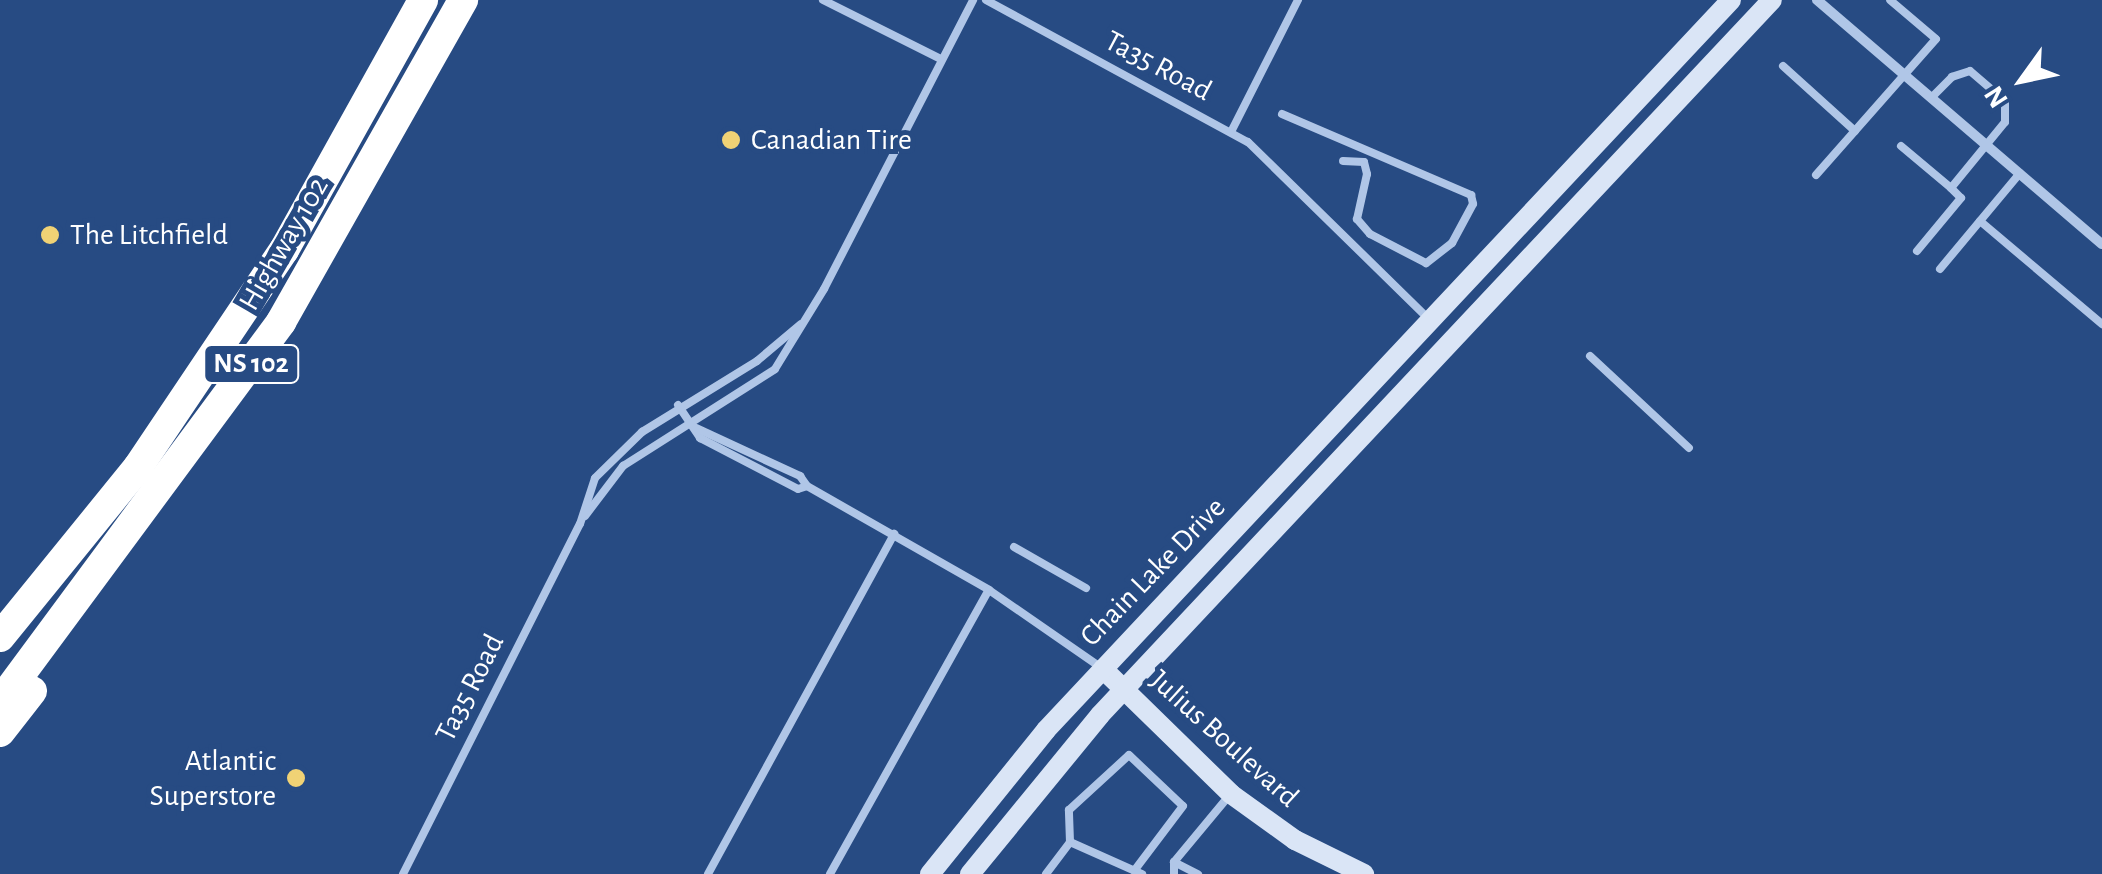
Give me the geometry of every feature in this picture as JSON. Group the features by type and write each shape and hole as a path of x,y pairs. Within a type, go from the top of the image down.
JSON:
{"highway":[{"name":"Highway 102","path":"0,633 138,467 284,250 423,0"},
{"name":"Highway 102","path":"0,702 281,322 462,0"},
{"path":"0,732 47,673 281,322"}],"street":[{"name":"Chain Lake Drive","path":"930,874 1103,669 1731,0"},
{"name":"Chain Lake Drive","path":"970,874 1124,690 1772,0"},
{"path":"1817,0 2102,244"},
{"path":"1432,322 1452,342"},
{"name":"Julius Boulevard","path":"1103,669 1231,794 1294,840 1364,874"}],"lane":[{"path":"823,0 941,59"},
{"name":"Ta35 Road","path":"580,524 623,466 693,425 775,369 973,0"},
{"name":"Ta35 Road","path":"986,0 1231,132 1298,0"},
{"path":"1816,175 1936,40 1890,0"},
{"path":"1784,66 1855,131"},
{"path":"1931,98 1952,77 1970,71 2005,100 2005,122 1951,188"},
{"path":"1282,114 1471,195 1473,204 1452,243 1426,263 1370,234 1358,220 1367,174 1364,162 1343,160"},
{"path":"1231,132 1262,154 1432,322"},
{"path":"1901,146 1961,198 1918,251"},
{"path":"1940,269 2020,174"},
{"path":"1980,221 2102,324"},
{"name":"Ta35 Road","path":"402,874 580,524 595,478 614,455 678,405 758,361 801,324"},
{"path":"1590,356 1689,448"},
{"path":"678,405 700,438 798,490 807,486 894,534 989,590 1103,669"},
{"path":"708,874 894,534"},
{"path":"1014,547 1086,588"},
{"path":"830,874 989,590"},
{"path":"1046,874 1070,842 1070,810 1130,755 1182,806 1138,872 1070,842"},
{"path":"1174,874 1174,862 1231,794"},
{"path":"1174,862 1198,874"}],"place":[{"name":"Canadian Tire","path":"731,140"},
{"name":"The Litchfield","path":"50,235"},
{"name":"Atlantic Superstore","path":"296,778"}]}
